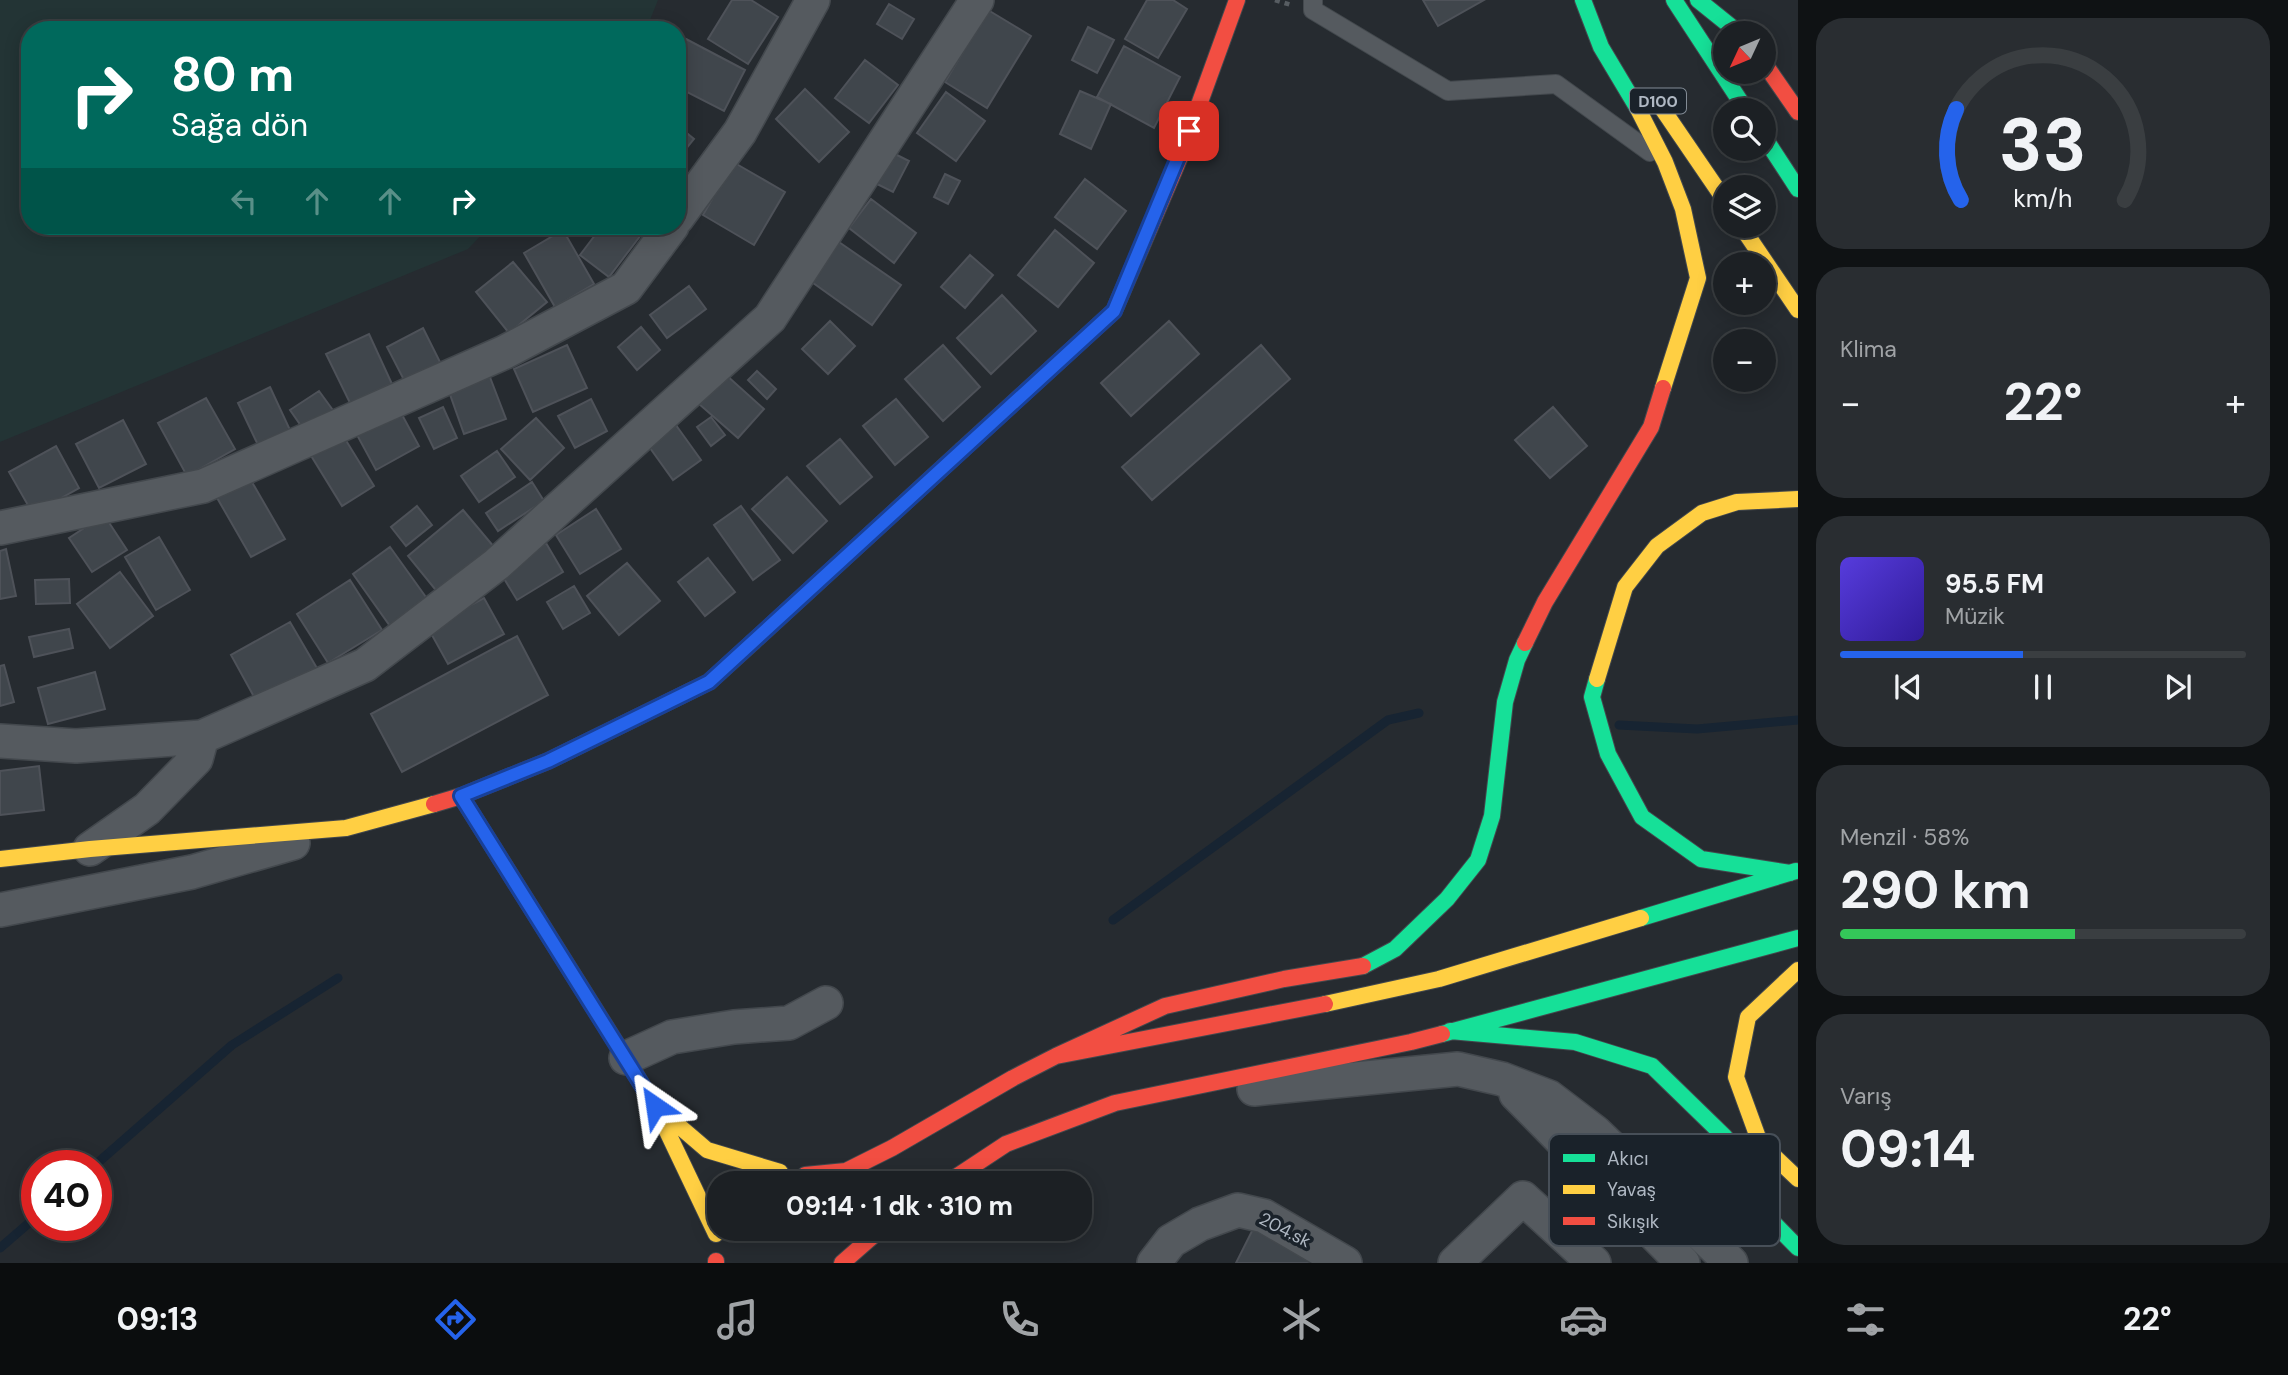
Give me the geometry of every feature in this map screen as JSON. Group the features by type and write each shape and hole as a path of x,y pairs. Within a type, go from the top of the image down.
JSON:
{"main road":[{"path":"0,859 346,828 461,796 548,761 709,682 1114,311 1180,157 1237,0"},
{"path":"846,1171 1013,1078 1166,1006 1284,979 1360,967 1395,949 1447,899 1478,860 1492,816 1505,702 1517,660 1545,602 1651,427 1698,278 1683,209 1665,162 1644,118 1601,47 1583,0"},
{"path":"1591,0 1612,33"},
{"path":"1674,0 1738,98"},
{"path":"1698,0 1724,21"},
{"path":"1776,80 1798,112"},
{"name":"D100","path":"1650,89 1713,183"},
{"path":"1776,155 1798,189"},
{"path":"1749,238 1798,310"},
{"path":"1794,872 1702,859 1643,817 1608,754 1592,697 1625,587 1657,546 1702,513 1737,502 1798,499"},
{"path":"461,796 655,1106 707,1205"},
{"path":"1056,1056 1289,1012 1439,979 1794,872"},
{"path":"965,1171 1006,1144 1115,1103 1411,1042 1798,938"},
{"path":"1757,1134 1736,1077 1748,1017 1798,970"},
{"path":"1450,1031 1575,1042 1652,1066 1721,1134"},
{"path":"655,1106 707,1150 777,1171"},
{"path":"1780,1162 1798,1180"},
{"path":"1780,1230 1798,1248"},
{"path":"717,1262 718,1241"},
{"path":"840,1263 845,1252 845,1241"},
{"path":"840,1263 866,1241"}],"street":[{"path":"686,206 740,132 813,0"},
{"path":"0,741 76,746 202,737 365,665 497,564 770,318 977,0"},
{"path":"0,528 202,485 505,352 626,288 664,235"},
{"path":"90,849 147,809 196,759 202,737"},
{"path":"0,910 192,872 346,828"},
{"path":"626,1058 672,1037 734,1027 789,1023 826,1003"},
{"path":"1115,1103 1458,1069 1502,1079 1549,1097 1597,1134"},
{"path":"1502,1079 1556,1134"},
{"path":"1455,1263 1523,1198 1549,1222"},
{"name":"204.sk","path":"1154,1263 1171,1241 1200,1224 1238,1210 1264,1216 1345,1263"},
{"path":"1575,1246 1594,1263"},
{"path":"1666,1246 1683,1263"},
{"path":"1713,1246 1731,1263"}],"lane":[{"path":"1313,0 1313,10 1448,91 1556,84 1665,162"}],"shaded area":[{"path":"0,0 658,0 650,21 21,21 21,235 481,235 468,249 0,442"}],"building":[{"path":"732,0 751,0 778,17 748,64 708,39"},
{"path":"1147,0 1173,0 1187,9 1158,58 1125,39"},
{"path":"1423,0 1484,0 1438,26"},
{"path":"889,4 914,19 902,39 877,24"},
{"path":"988,10 1031,36 987,108 945,82"},
{"path":"1088,27 1114,40 1097,73 1072,60"},
{"path":"686,39 745,70 724,111 686,92"},
{"path":"1124,46 1180,77 1154,128 1097,97"},
{"path":"865,60 898,85 869,123 835,98"},
{"path":"805,89 849,132 819,162 776,119"},
{"path":"1080,91 1111,104 1091,149 1060,134"},
{"path":"946,92 985,121 956,161 917,133"},
{"path":"686,132 694,139 686,149"},
{"path":"887,150 909,161 893,192 871,181"},
{"path":"733,162 785,192 754,245 703,215"},
{"path":"945,174 960,181 948,204 934,197"},
{"path":"1085,179 1126,211 1097,249 1055,217"},
{"path":"871,199 916,233 894,263 849,228"},
{"path":"1055,230 1094,263 1058,307 1018,275"},
{"path":"555,235 566,235 594,284 555,307 524,253"},
{"path":"595,235 641,235 609,277 580,255"},
{"path":"836,240 901,285 872,325 809,280"},
{"path":"970,255 993,275 965,308 941,287"},
{"path":"513,262 547,302 509,333 476,292"},
{"path":"689,286 706,309 667,338 650,315"},
{"path":"1002,295 1036,331 991,374 957,338"},
{"path":"830,321 855,346 828,374 802,349"},
{"path":"1169,321 1199,354 1131,416 1101,383"},
{"path":"641,327 660,350 637,370 618,347"},
{"path":"423,328 441,364 405,382 387,347"},
{"path":"369,334 392,384 350,403 326,354"},
{"path":"567,345 587,388 533,412 514,369"},
{"path":"943,345 980,387 943,421 905,379"},
{"path":"1261,345 1290,379 1152,500 1122,467"},
{"path":"757,371 776,389 767,399 748,380"},
{"path":"488,372 506,419 464,434 447,386"},
{"path":"725,374 764,409 738,438 699,404"},
{"path":"270,387 290,430 258,445 238,403"},
{"path":"319,391 335,413 306,433 290,410"},
{"path":"206,398 235,449 187,476 158,423"},
{"path":"591,399 607,431 575,448 558,416"},
{"path":"896,399 928,437 895,465 863,426"},
{"path":"443,407 457,438 434,449 419,418"},
{"path":"1553,407 1587,446 1550,478 1515,440"},
{"path":"400,411 419,446 376,470 357,435"},
{"path":"711,417 725,435 711,446 697,427"},
{"path":"536,418 564,448 530,480 501,449"},
{"path":"123,420 146,464 99,488 76,444"},
{"path":"673,421 701,460 673,480 645,441"},
{"path":"342,434 374,486 342,506 310,454"},
{"path":"840,439 872,477 840,504 807,466"},
{"path":"56,446 79,488 33,514 9,472"},
{"path":"497,451 515,477 479,502 461,476"},
{"path":"249,477 285,539 251,557 216,496"},
{"path":"787,477 827,521 793,553 752,509"},
{"path":"532,482 544,501 498,531 486,513"},
{"path":"417,506 432,525 406,546 391,527"},
{"path":"741,506 780,560 753,580 714,525"},
{"path":"596,509 621,549 580,574 556,535"},
{"path":"463,510 494,547 439,594 408,556"},
{"path":"104,515 127,550 92,572 69,538"},
{"path":"159,537 190,590 156,610 125,557"},
{"path":"546,543 563,572 517,600 500,572"},
{"path":"390,547 428,600 390,626 353,574"},
{"path":"6,549 16,596 0,599 0,551"},
{"path":"708,558 735,592 705,616 678,582"},
{"path":"627,563 660,601 619,635 587,596"},
{"path":"120,572 153,616 110,648 77,604"},
{"path":"69,579 70,603 36,604 35,580"},
{"path":"350,580 382,630 328,663 297,614"},
{"path":"574,586 590,613 563,629 547,602"},
{"path":"484,598 504,634 448,664 428,628"},
{"path":"290,622 318,670 258,704 231,655"},
{"path":"69,629 73,648 34,657 29,637"},
{"path":"517,636 548,695 402,772 371,714"},
{"path":"4,665 14,702 0,706 0,666"},
{"path":"95,672 105,709 48,724 38,688"},
{"path":"39,766 44,810 0,815 0,771"},
{"path":"1254,1227 1324,1263 1236,1263"}],"waterway":[{"path":"1113,920 1388,720 1419,713"},
{"path":"1619,725 1697,729 1798,720"},
{"path":"112,1150 232,1045 338,978"},
{"path":"0,1248 21,1230"}],"traffic: fast":[{"path":"1583,0 1601,47 1638,109"},
{"path":"1674,0 1738,98"},
{"path":"1698,0 1724,21"},
{"path":"1776,155 1798,189"},
{"path":"753,642 962,450"},
{"path":"1363,966 1395,949 1447,899 1478,860 1492,816 1505,702 1517,660 1525,643"},
{"path":"1597,679 1592,697 1608,754 1642,817 1701,859 1790,873"},
{"path":"1641,918 1796,871"},
{"path":"1442,1034 1798,938"},
{"path":"1450,1031 1575,1042 1652,1066 1722,1134"},
{"path":"1780,1230 1798,1248"}],"traffic: slow":[{"path":"1657,101 1713,183"},
{"path":"1638,109 1665,162 1683,209 1698,278 1663,388"},
{"path":"1749,238 1798,310"},
{"path":"1597,679 1625,587 1657,546 1702,513 1737,502 1798,499"},
{"path":"0,859 346,828 434,804"},
{"path":"1325,1004 1439,979 1641,918"},
{"path":"1757,1134 1736,1077 1748,1017 1798,970"},
{"path":"631,1067 655,1106 707,1215"},
{"path":"665,1114 707,1150 777,1171"},
{"path":"1780,1162 1798,1179"}],"traffic: jam":[{"path":"962,450 1114,311 1180,157 1237,0"},
{"path":"1776,80 1798,112"},
{"path":"1525,643 1545,602 1651,427 1663,388"},
{"path":"434,804 548,761 709,682 753,642"},
{"path":"461,796 631,1067"},
{"path":"1056,1056 1165,1006 1284,979 1363,966"},
{"path":"846,1171 1056,1056 1325,1004"},
{"path":"965,1171 1006,1144 1115,1103 1442,1034"},
{"path":"842,1263 867,1241"}],"route":[{"path":"655,1106 461,796 548,761 709,682 1114,311 1189,131"}]}
